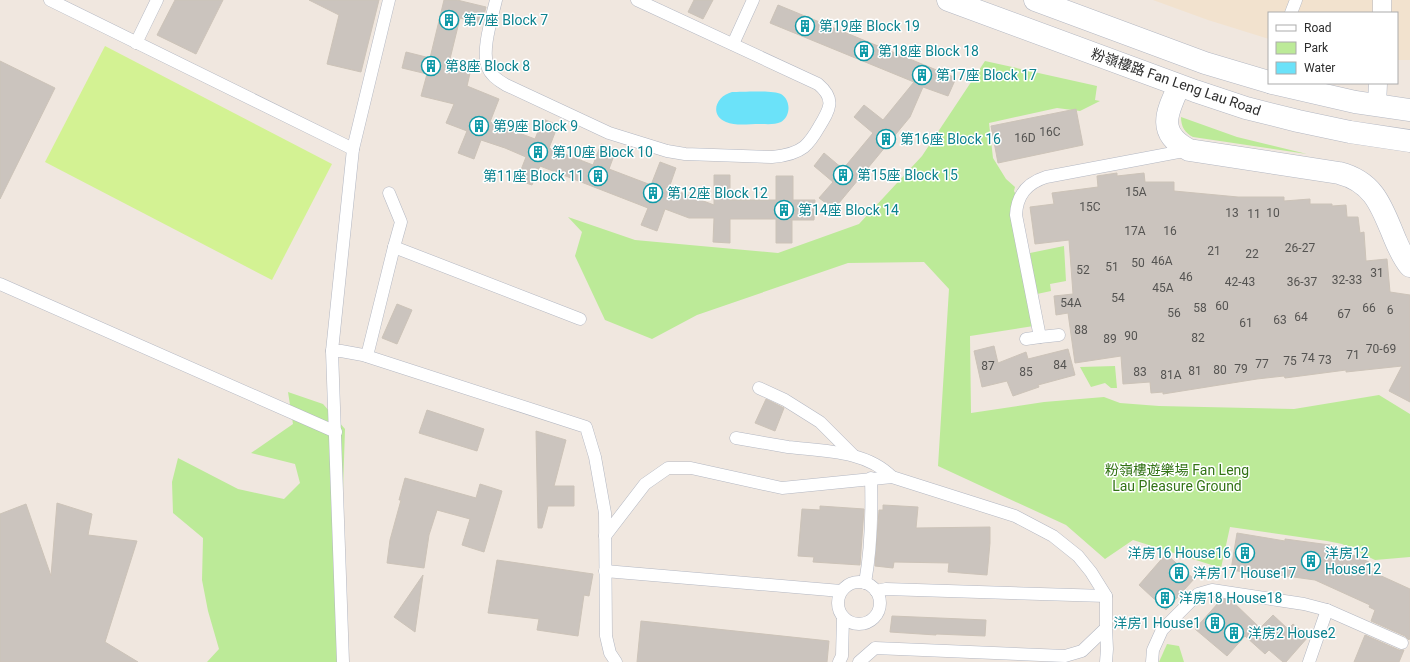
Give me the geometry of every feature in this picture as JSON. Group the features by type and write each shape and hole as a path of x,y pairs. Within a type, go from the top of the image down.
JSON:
{"street":[{"name":"粉嶺樓路 Fan Leng Lau Road","path":"948,0 973,4 1179,86 1246,108 1350,132 1410,141"},
{"name":"粉嶺樓路 Fan Leng Lau Road","path":"1035,0 1205,63 1268,82"},
{"path":"1382,0 1382,12"},
{"name":"粉嶺樓路 Fan Leng Lau Road","path":"1274,84 1305,92 1410,110"},
{"path":"1377,105 1378,84"},
{"path":"1179,86 1168,110 1168,126 1170,134 1175,141 1189,150 1339,173 1357,179 1378,199 1399,249 1410,266"}],"lane":[{"path":"50,0 353,149"},
{"path":"136,43 157,0"},
{"path":"343,662 332,351 353,149 389,0"},
{"path":"496,0 487,40 486,60 488,68 492,74 506,85 609,133 668,151 685,154 772,157 785,156 805,146 811,140 829,110 829,100 826,90 818,84 637,0"},
{"path":"733,44 753,0"},
{"path":"1291,12 1296,0"},
{"path":"1040,337 1016,215 1019,198 1023,191 1033,182 1046,177 1189,150"},
{"path":"367,356 401,222 389,193"},
{"path":"394,247 580,319"},
{"path":"0,284 336,432"},
{"path":"1026,339 1059,335"},
{"path":"332,351 341,351 367,356 586,427 595,457 605,513 606,636 610,654 616,662"},
{"path":"759,388 785,400 820,422 853,455"},
{"path":"736,438 853,455 877,464 892,477"},
{"path":"605,536 645,484 668,468 691,468 782,488 892,477 1015,516 1053,536 1078,556 1091,572 1106,596 1106,662"},
{"path":"865,583 869,547 871,478"},
{"path":"605,571 841,591"},
{"path":"852,583 865,583 871,586 876,591 880,604 875,617 869,622 863,624 849,622 843,618 839,612 838,605 841,591 852,583"},
{"path":"876,591 886,590 1106,596"},
{"path":"1152,662 1153,650 1162,630 1198,594 1212,590 1304,604 1327,610 1402,643"},
{"path":"1309,662 1327,610"},
{"path":"839,662 842,656 843,618"},
{"path":"859,662 875,648 1065,656 1082,651 1106,628"}],"shaded area":[{"path":"1153,0 1373,0 1373,12 1268,12 1268,39 1208,20"},
{"path":"1392,0 1410,0 1410,60 1398,60 1398,12 1391,12"}],"green space":[{"path":"105,46 332,164 272,280 45,162"},
{"name":"粉嶺樓遊樂場 Fan Leng Lau Pleasure Ground","path":"985,61 1097,86 1095,100 1100,101 1080,111 1057,108 989,123 993,158 1006,179 1015,187 1014,191 1017,197 1040,325 970,336 971,413 1044,402 1104,397 1120,403 1159,406 1294,409 1379,395 1410,414 1410,557 1375,560 1342,544 1230,527 1221,568 1133,540 1105,559 1066,525 938,466 949,289 924,262 848,263 697,315 652,339 605,320 575,256 582,232 568,217 635,240 778,253 859,224 922,156"},
{"path":"1181,117 1237,137 1307,154 1193,137 1184,129"},
{"path":"1064,246 1066,281 1050,284 1051,291 1037,294 1030,253"},
{"path":"1115,366 1117,388 1111,388 1105,383 1091,387 1080,367"},
{"path":"288,392 323,404 345,429 340,581 343,662 207,662 219,649 208,611 202,580 203,538 173,513 172,482 178,458 238,489 284,499 300,483 295,464 251,453 293,424"},
{"path":"1167,644 1179,646 1184,662 1159,662"}],"water":[{"path":"732,92 765,92 781,94 787,100 787,116 781,122 773,124 738,124 726,122 721,119 716,110 722,97"}],"building":[{"path":"175,0 223,0 196,54 157,35"},
{"path":"309,0 379,0 361,72 327,64 339,15"},
{"path":"444,0 457,0 486,7 482,23 460,18 449,63 471,69 467,86 499,99 490,122 535,139 543,119 558,125 549,148 593,165 601,144 616,150 609,169 651,185 660,162 676,168 669,188 714,205 714,175 730,175 730,200 776,200 776,176 793,176 793,200 815,200 814,220 792,220 792,243 776,243 776,219 730,219 730,243 713,242 714,218 689,218 665,209 657,231 641,225 648,208 540,166 532,185 517,180 526,157 505,148 481,140 474,159 458,153 467,131 446,123 454,104 421,96 427,74 402,68 406,52 430,58"},
{"path":"694,0 713,0 703,19 688,12"},
{"path":"778,5 956,78 948,96 923,87 910,117 834,209 819,198 833,182 814,166 824,153 843,169 873,133 854,117 864,105 883,120 914,82 770,23"},
{"path":"0,61 55,88 0,199"},
{"path":"1076,109 1083,145 998,163 991,126"},
{"path":"1117,173 1117,176 1144,173 1145,182 1174,182 1174,191 1238,197 1284,197 1284,201 1310,199 1310,204 1332,204 1332,206 1346,205 1347,217 1358,217 1360,233 1364,232 1366,261 1387,259 1390,292 1410,295 1410,402 1389,391 1402,366 1346,372 1346,370 1285,378 1284,376 1257,379 1163,394 1163,392 1151,393 1150,382 1123,384 1121,356 1075,363 1068,313 1056,315 1054,296 1073,294 1069,240 1035,244 1030,207 1054,204 1052,193 1098,187 1097,176"},
{"path":"397,304 412,310 397,344 382,338"},
{"path":"994,346 998,363 1026,352 1028,359 1068,349 1075,375 1038,385 1039,387 1013,396 1007,381 982,387 974,351"},
{"path":"766,399 784,408 775,431 755,423"},
{"path":"427,410 484,429 477,451 419,433"},
{"path":"536,431 566,440 554,486 574,486 574,506 548,506 542,528 538,528"},
{"path":"405,478 476,498 480,484 502,491 484,552 462,545 470,519 437,510 429,535 424,568 387,563 390,540 401,500 399,500"},
{"path":"57,503 92,514 88,535 137,541 105,642 138,662 0,662 0,514 26,504 51,576"},
{"path":"883,505 918,507 916,528 990,527 987,575 948,572 949,563 894,562 893,568 875,566 879,510 883,510"},
{"path":"820,506 864,509 860,565 813,562 814,557 798,556 802,509 820,510"},
{"path":"1237,533 1285,541 1285,539 1330,545 1369,562 1366,569 1410,589 1409,640 1405,636 1371,621 1375,610 1369,607 1370,605 1315,580 1272,574 1271,576 1231,570"},
{"path":"1166,554 1194,579 1166,610 1139,585"},
{"path":"497,560 593,574 589,596 584,595 578,636 537,630 539,619 488,613"},
{"path":"423,575 415,632 394,617"},
{"path":"1224,599 1231,600 1260,628 1273,615 1288,629 1293,624 1308,637 1286,662 1283,662 1269,650 1265,654 1245,636 1227,656 1195,629 1219,602 1221,603"},
{"path":"892,616 986,620 985,636 890,632"},
{"path":"641,621 829,641 827,662 637,662"},
{"path":"1365,635 1399,650 1404,650 1399,662 1354,662"}],"place":[{"name":"第7座 Block 7","path":"449,20"},
{"name":"第19座 Block 19","path":"805,26"},
{"name":"第18座 Block 18","path":"864,51"},
{"name":"第8座 Block 8","path":"431,66"},
{"name":"第17座 Block 17","path":"922,75"},
{"name":"第9座 Block 9","path":"479,126"},
{"name":"第16座 Block 16","path":"886,139"},
{"name":"第10座 Block 10","path":"538,152"},
{"name":"第15座 Block 15","path":"843,175"},
{"name":"第11座 Block 11","path":"598,176"},
{"name":"第12座 Block 12","path":"653,193"},
{"name":"第14座 Block 14","path":"784,210"},
{"name":"洋房16 House16","path":"1245,553"},
{"name":"洋房12 House12","path":"1311,561"},
{"name":"洋房17 House17","path":"1179,573"},
{"name":"洋房18 House18","path":"1165,598"},
{"name":"洋房1 House1","path":"1215,623"},
{"name":"洋房2 House2","path":"1234,633"}]}
